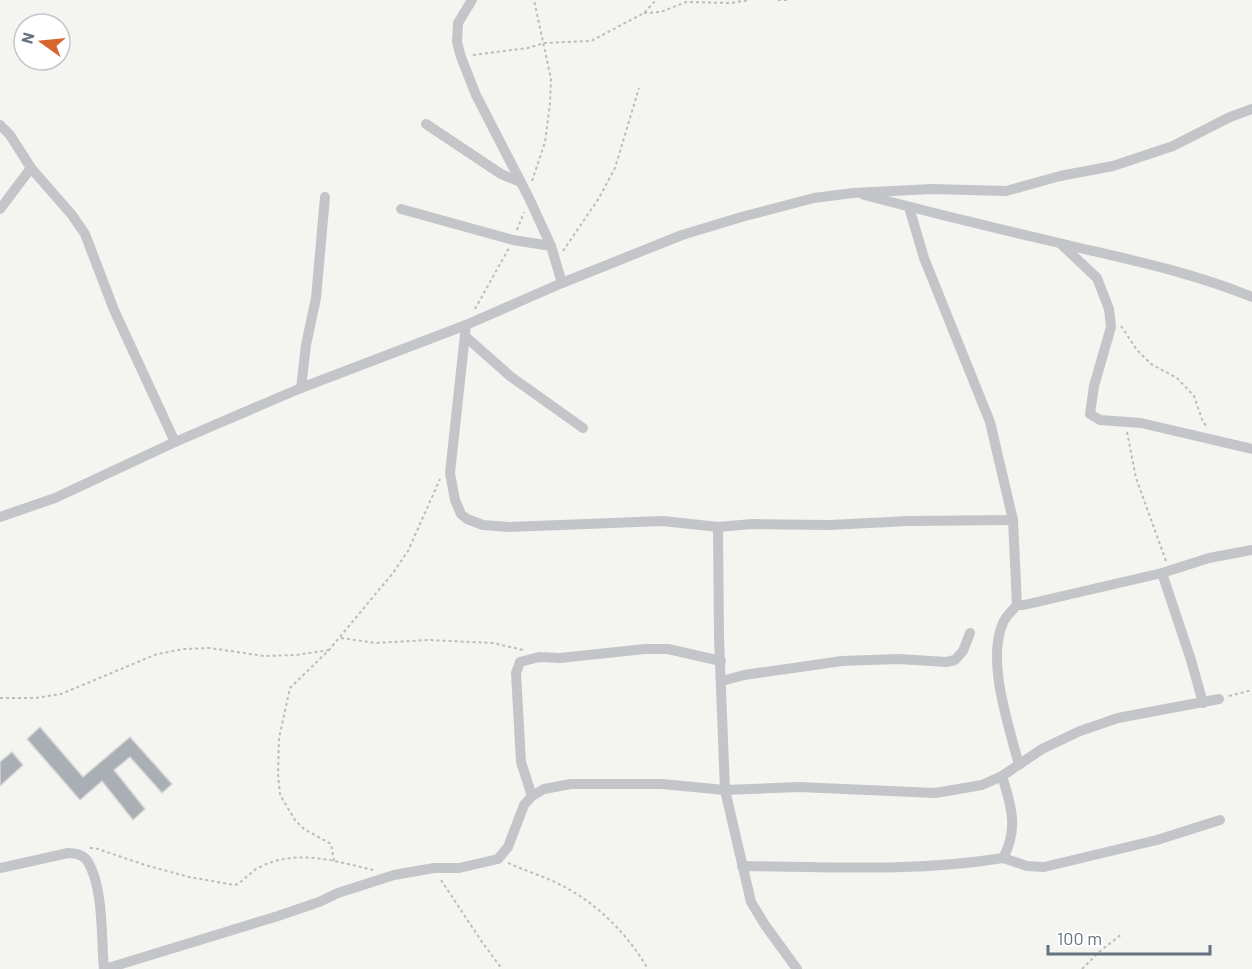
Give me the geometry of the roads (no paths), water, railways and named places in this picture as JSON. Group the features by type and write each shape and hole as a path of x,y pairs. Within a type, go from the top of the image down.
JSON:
{"street":[{"path":"472,0 459,23 457,42 461,57 476,95 551,246 562,282"},
{"path":"0,518 55,498 175,442 302,388 466,325 562,282 682,235 814,198 853,193 932,189 1006,190 1060,176 1113,166 1173,146 1230,117 1252,109"},
{"path":"426,124 501,174 520,182"},
{"path":"0,125 10,135 31,168 72,215 85,234 114,310 175,442"},
{"path":"0,209 31,168"},
{"path":"853,193 1060,244 1143,261 1224,285 1252,297"},
{"path":"302,388 306,345 316,298 325,197"},
{"path":"909,207 924,258 990,422 1012,520 1017,605 1003,621 998,639 997,657 1000,686 1019,765"},
{"path":"401,210 513,240 551,246"},
{"path":"1060,244 1097,278 1109,309 1111,327 1094,386 1090,414 1100,420 1142,423 1252,449"},
{"path":"466,325 450,473 455,500 461,514 483,525 509,527 663,521 718,527 752,524 830,525 909,521 1012,520"},
{"path":"466,337 510,376 583,428"},
{"path":"718,527 725,790 751,903 797,969"},
{"path":"1017,605 1166,572 1209,558 1252,550"},
{"path":"1166,572 1203,703"},
{"path":"722,681 744,675 842,661 899,659 946,662 955,660 963,651 970,633"},
{"path":"532,796 521,762 516,673 520,662 539,657 560,658 645,649 668,649 721,661"},
{"path":"0,868 54,855 76,854 87,860 95,880 99,901 105,969 278,916 383,879 434,868 459,868 498,859 508,847 524,805 532,796 544,789 571,784 662,784 725,790 799,788 934,793 982,784 1002,776 1042,749 1080,731 1118,718 1219,699"},
{"path":"1002,776 1010,801 1013,832 1011,844 1003,858"},
{"path":"742,866 890,867 1003,858 1027,866 1044,867 1156,840 1220,820"}]}
